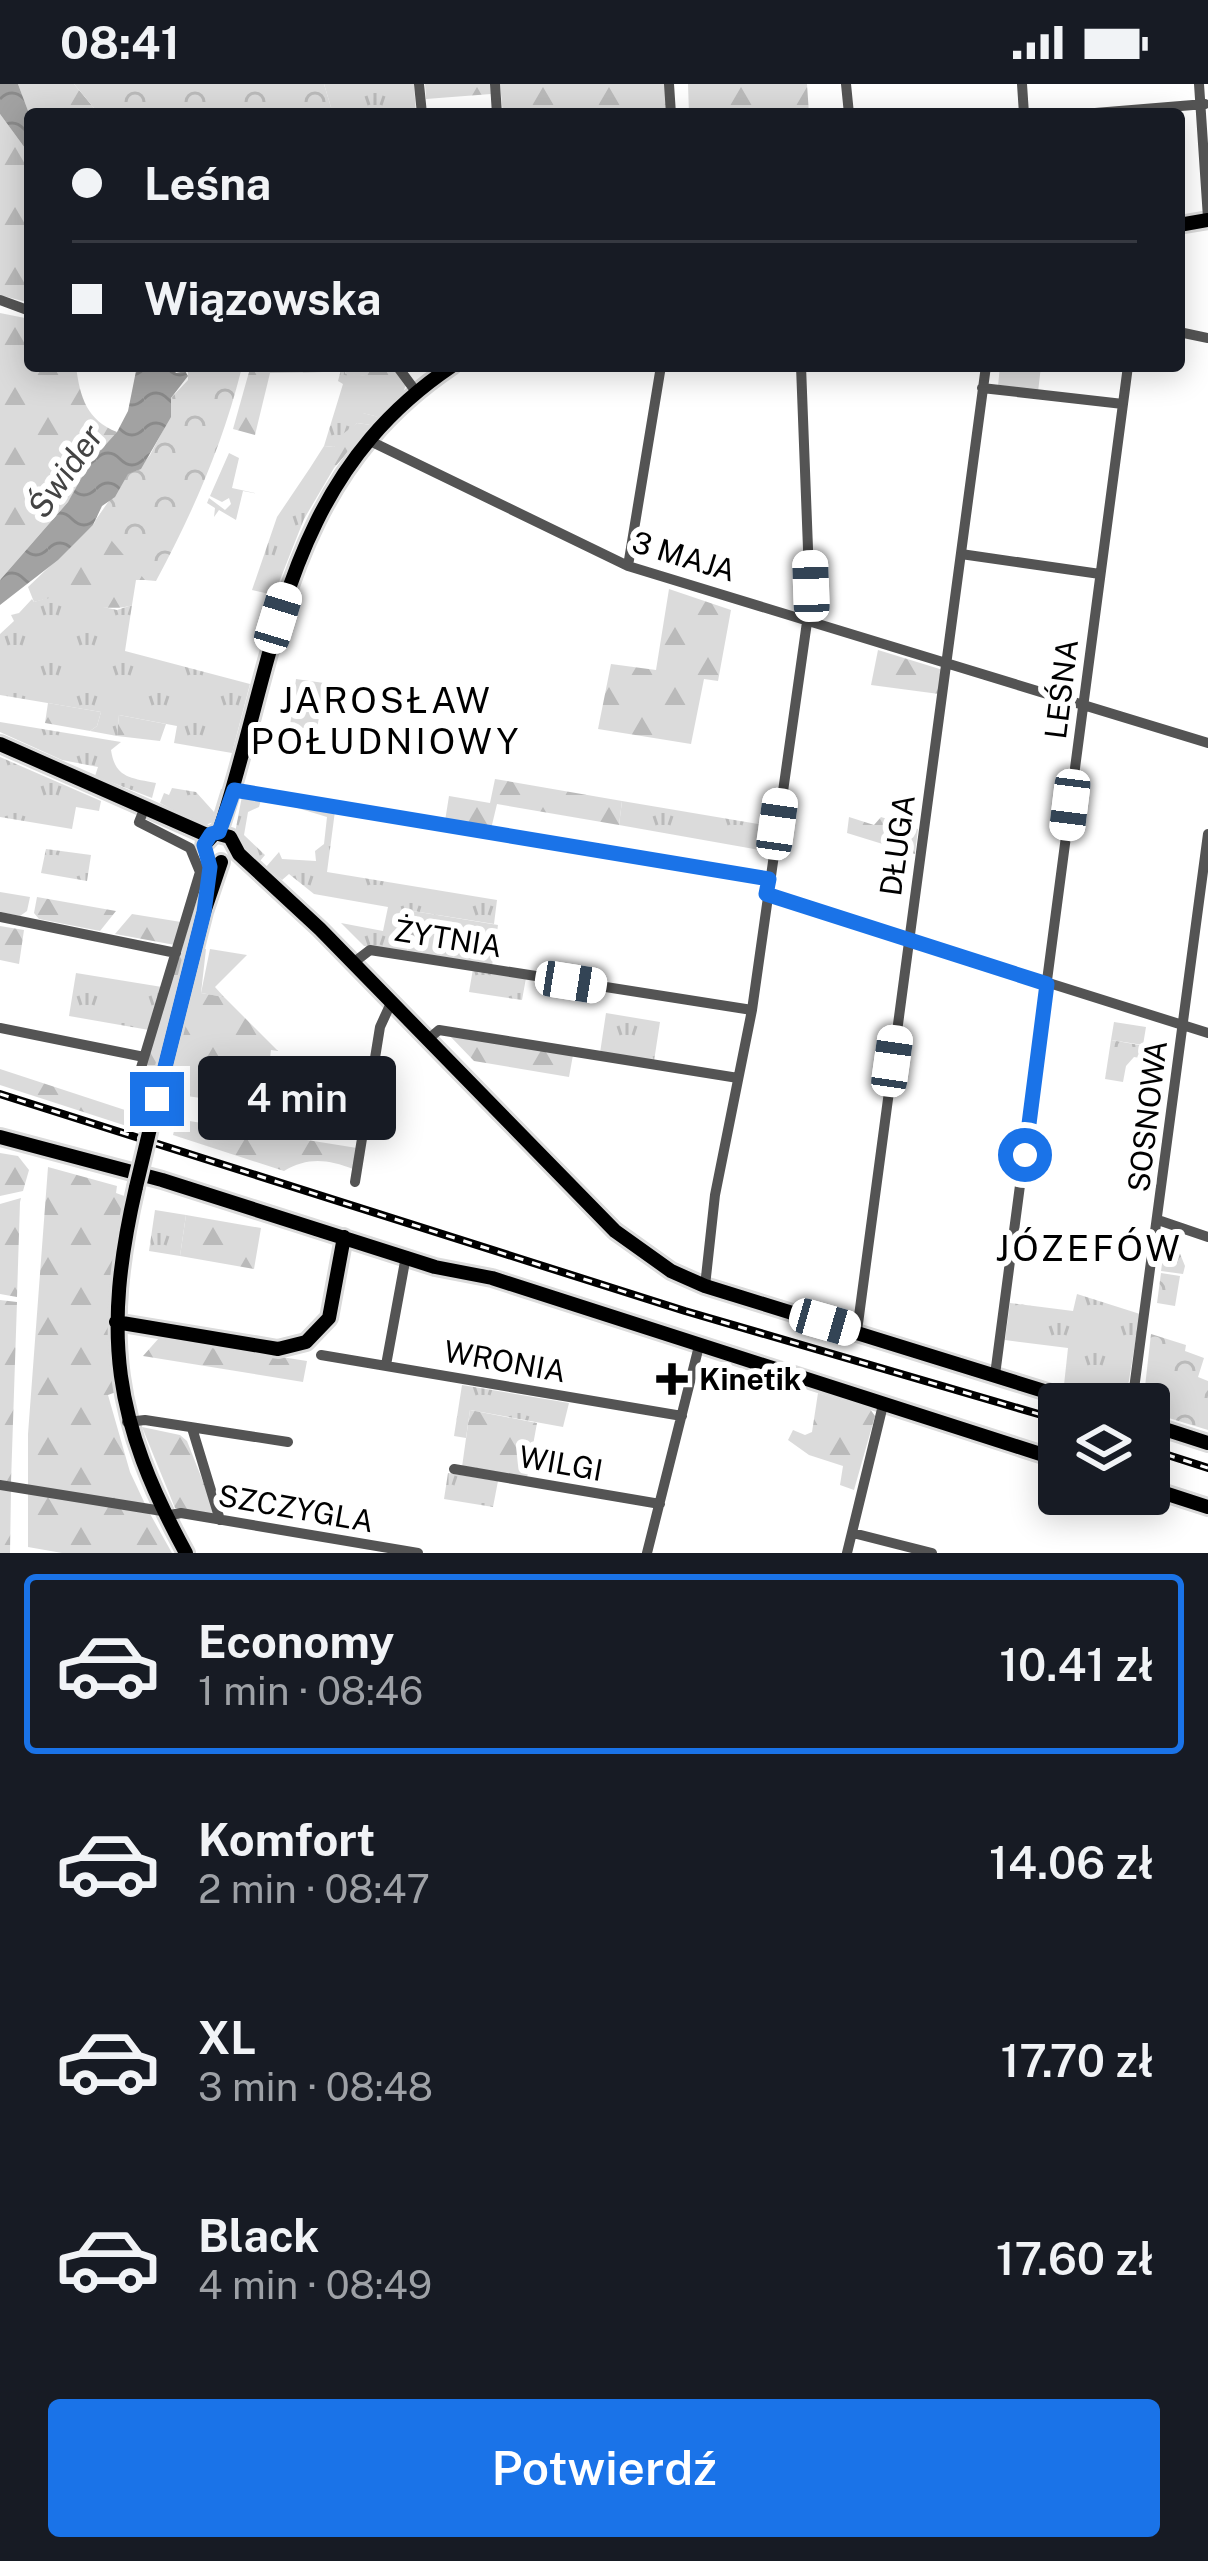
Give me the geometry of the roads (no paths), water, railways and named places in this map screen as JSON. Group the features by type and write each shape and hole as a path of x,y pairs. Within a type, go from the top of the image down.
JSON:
{"main road":[{"path":"185,1553 128,1422 119,1382 116,1322 137,1180 271,641 295,566 326,501 368,440 444,372"},
{"path":"0,744 173,821 219,847 284,896 614,1231 656,1262 705,1286 1038,1389"},
{"path":"0,1134 35,1138 41,1146 137,1180 447,1267 1038,1453"},
{"path":"116,1322 278,1349 301,1344 325,1323 335,1298 344,1237"},
{"path":"1170,1431 1208,1443"},
{"path":"1170,1495 1208,1508"}],"street":[{"path":"1199,84 1204,104 1208,219"},
{"path":"1156,108 1204,104"},
{"path":"401,372 416,393"},
{"path":"628,566 660,372"},
{"path":"705,1286 716,1196 752,1010 808,619 811,586 801,372"},
{"name":"DŁUGA","path":"857,1331 985,372"},
{"name":"LEŚNA","path":"995,1375 1127,372"},
{"path":"982,388 1124,404"},
{"name":"3 MAJA","path":"368,440 628,566 1208,743"},
{"path":"962,554 1100,574"},
{"path":"234,790 769,879"},
{"path":"134,1100 199,866 190,848 139,822 145,807"},
{"name":"SOSNOWA","path":"1135,1383 1208,834"},
{"path":"766,894 1208,1033"},
{"path":"0,916 176,953"},
{"name":"ŻYTNIA","path":"353,963 370,950 752,1010"},
{"path":"355,1182 380,1027 391,1003"},
{"path":"0,1028 144,1057"},
{"path":"428,1040 439,1030 738,1078"},
{"path":"1158,1220 1208,1237"},
{"path":"386,1365 409,1257"},
{"path":"647,1553 699,1346"},
{"name":"WRONIA","path":"321,1355 682,1415"},
{"path":"848,1553 883,1405"},
{"path":"128,1422 288,1442"},
{"path":"192,1427 220,1520"},
{"name":"WILGI","path":"454,1469 660,1504"},
{"name":"SZCZYGLA","path":"0,1485 418,1553"},
{"path":"853,1532 932,1553"}],"water":[{"path":"0,84 18,84 27,108 24,147 0,114"},
{"path":"136,372 186,372 188,376 171,398 171,417 141,469 128,474 93,525 58,560 0,605 0,580 68,502 128,411"}],"railway":[{"path":"0,1094 685,1311 1038,1414"},
{"path":"1170,1456 1208,1468"}],"place":[{"name":"Kinetik","path":"672,1379"}],"district":[{"name":"JAROSŁAW POŁUDNIOWY","path":"386,720"},
{"name":"JÓZEFÓW","path":"1089,1248"}],"water label":[{"name":"Świder","path":"65,471"}]}
